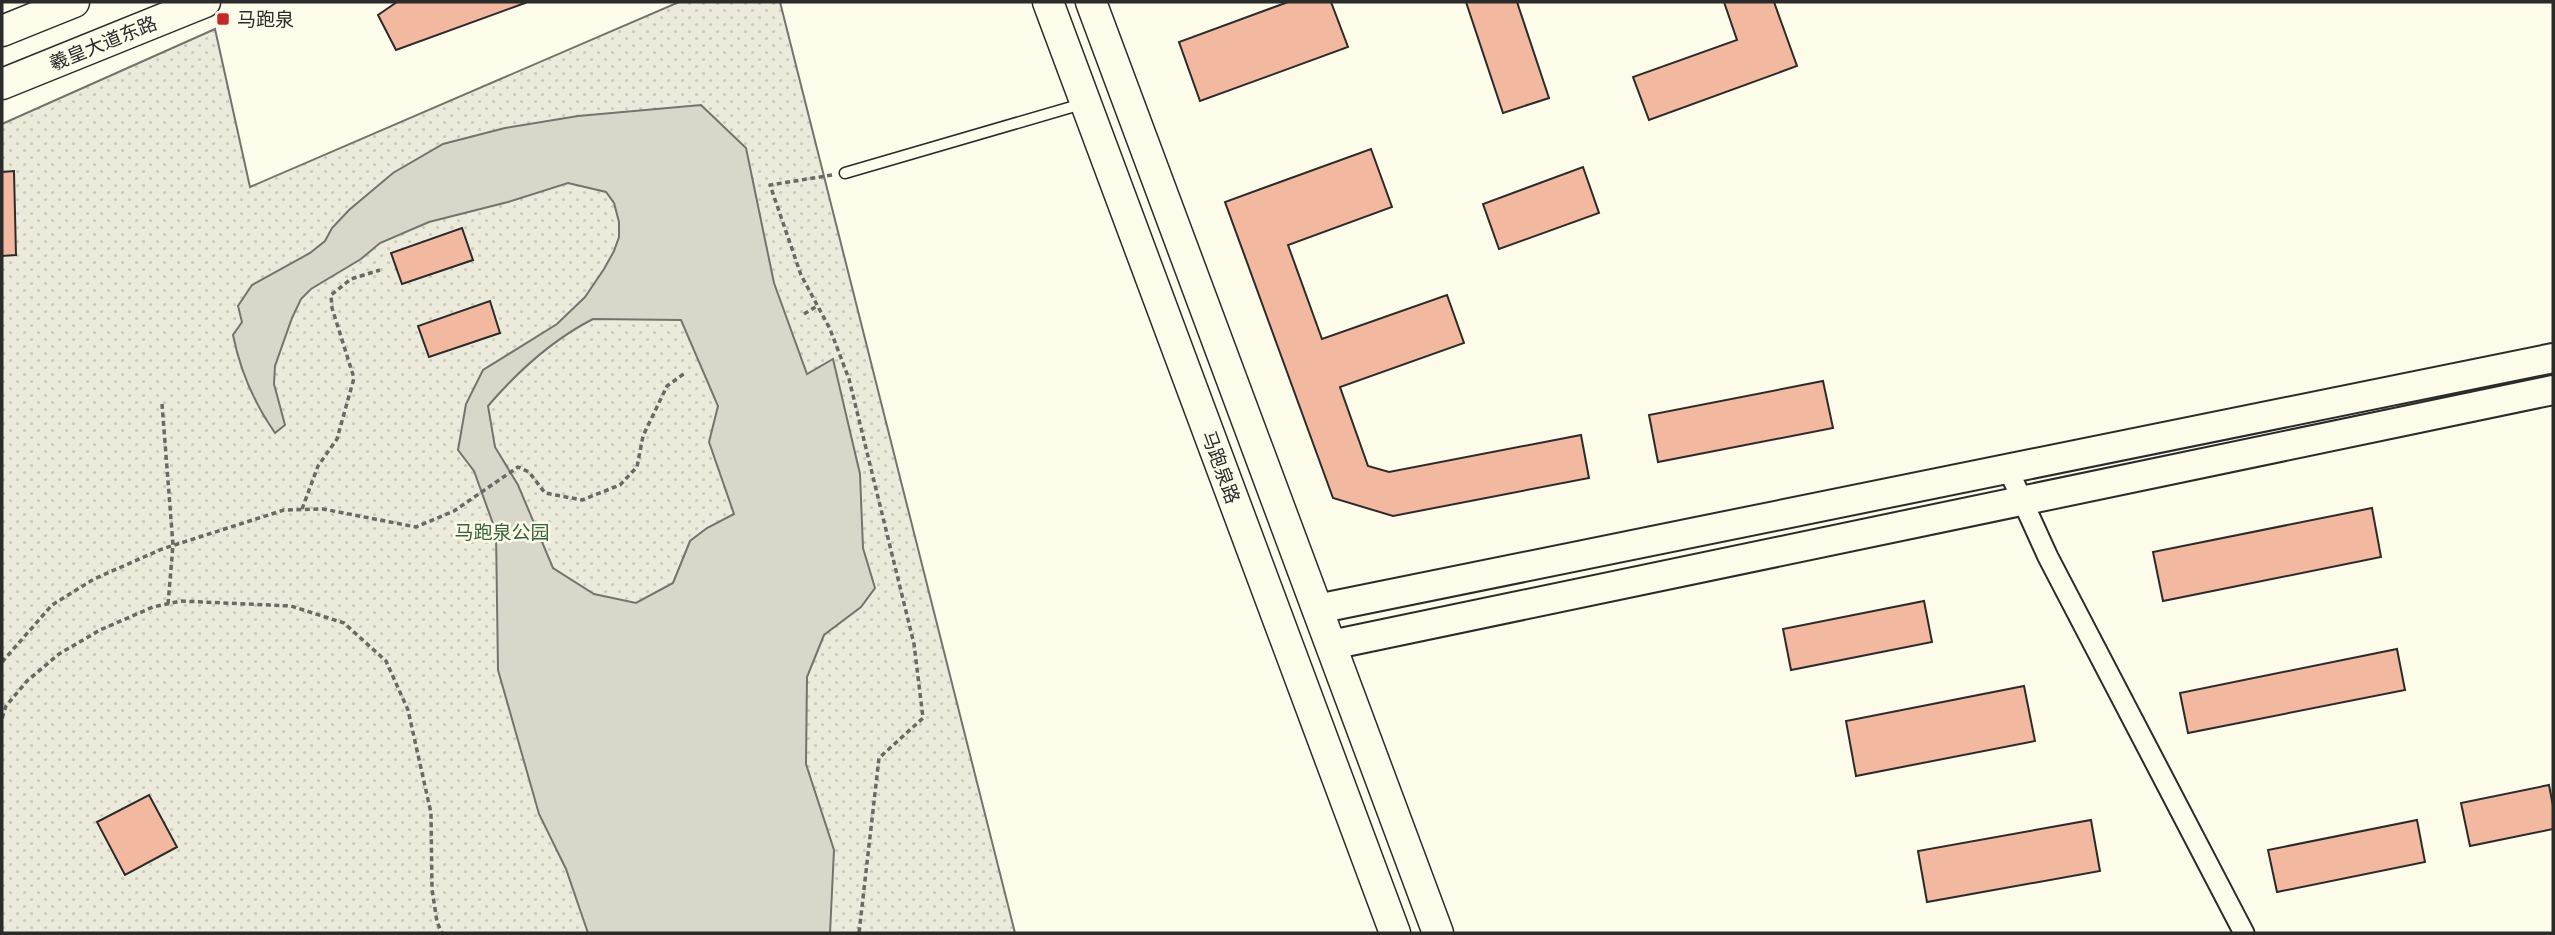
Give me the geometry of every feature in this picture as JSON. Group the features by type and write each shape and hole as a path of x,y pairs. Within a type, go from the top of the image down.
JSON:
{"main road":[{"path":"2,32 74,2"},
{"name":"马跑泉路","path":"1048,2 1395,933"},
{"path":"1091,2 1438,933"},
{"name":"羲皇大道东路","path":"2,85 195,4"}],"street":[{"path":"1317,609 2553,358"},
{"path":"1331,645 2553,390"},
{"path":"2008,469 2048,557 2244,933"}],"lane":[{"path":"845,173 1086,103"}],"path":[{"path":"845,173 770,185 801,275 830,329 849,379 914,644 923,718 879,758 859,933"},
{"path":"302,509 318,466 337,439 354,378 332,308 331,295 352,279 380,270"},
{"path":"804,314 818,305"},
{"path":"2,662 52,605 94,579 173,545 284,510 323,509 416,527 471,501 518,467 529,472 545,493 582,500 620,485 637,467 643,436 667,386 685,373"},
{"path":"162,404 173,545 168,604"},
{"path":"2,718 6,706 27,681 58,653 100,630 153,607 181,601 291,606 344,623 386,661 408,709 431,813 432,889 437,922 442,933"}],"green space":[{"name":"马跑泉公园","path":"679,2 780,2 1015,933 2,933 2,124 215,29 250,187"}],"shaded area":[{"path":"701,105 746,148 774,283 807,374 833,359 860,474 863,548 875,588 861,607 824,635 807,677 806,764 834,850 830,933 588,933 566,869 539,814 498,670 496,532 474,471 458,450 466,404 483,370 557,324 585,297 604,269 619,237 619,222 614,203 606,192 568,183 429,222 380,243 361,259 311,289 301,299 292,318 275,366 274,384 285,425 275,433 254,398 240,361 233,335 242,322 238,306 252,285 310,253 325,241 332,228 349,210 393,173 443,144 505,128 578,116","holes":["593,319 681,320 718,406 709,442 734,514 707,528 690,541 673,583 636,603 594,594 553,568 518,485 495,447 488,406 536,357"]}],"building":[{"path":"397,2 525,3 396,50 378,15"},
{"path":"1288,2 1331,2 1348,47 1200,101 1179,42"},
{"path":"1466,2 1517,2 1549,98 1503,113"},
{"path":"1724,2 1774,2 1797,66 1649,120 1633,77 1737,40"},
{"path":"1371,149 1392,207 1288,245 1322,339 1447,295 1464,343 1340,387 1368,466 1389,472 1581,435 1589,478 1393,516 1333,498 1225,202"},
{"path":"1583,167 1599,213 1499,249 1483,204"},
{"path":"14,171 16,255 2,256 2,172"},
{"path":"462,228 473,260 402,284 391,253"},
{"path":"490,301 500,333 429,357 418,326"},
{"path":"1823,381 1833,428 1658,462 1649,415"},
{"path":"2372,508 2381,557 2163,601 2153,552"},
{"path":"1924,601 1932,642 1791,670 1783,629"},
{"path":"2397,649 2405,690 2188,733 2180,693"},
{"path":"2024,686 2035,741 1856,776 1846,721"},
{"path":"2549,785 2553,829 2470,846 2461,803"},
{"path":"149,795 177,847 125,875 97,822"},
{"path":"2091,820 2100,871 1927,902 1918,851"},
{"path":"2417,820 2425,862 2277,892 2268,850"}],"place":[{"name":"马跑泉","path":"223,19"}]}
